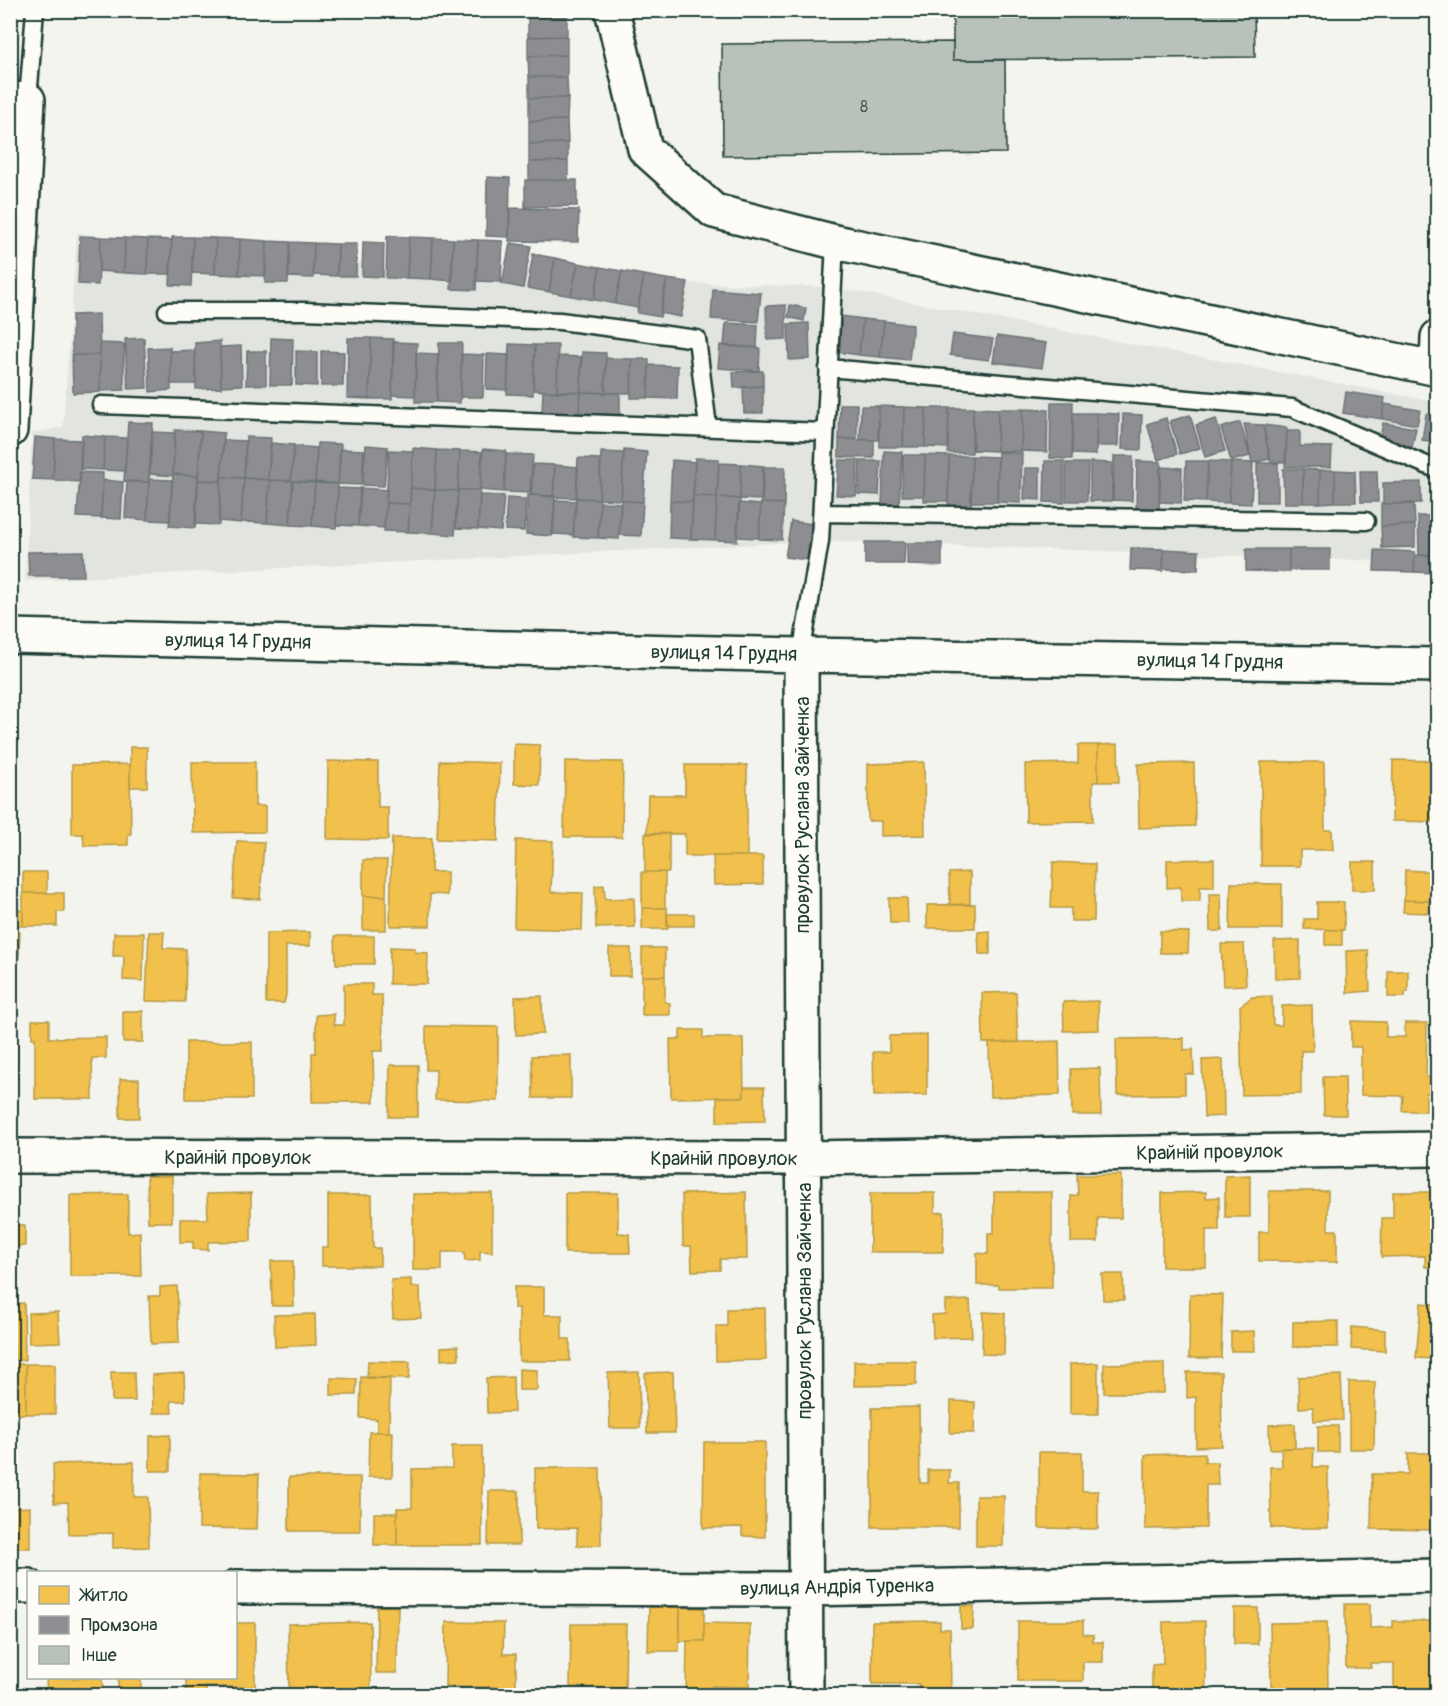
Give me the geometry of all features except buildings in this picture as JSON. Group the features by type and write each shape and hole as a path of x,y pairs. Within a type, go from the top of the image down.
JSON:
{"street":[{"path":"612,10 645,149 714,211 835,243 1437,369 1437,337"},
{"path":"10,430 19,99"},
{"name":"вулиця 14 Грудня","path":"10,636 801,655 1437,664"},
{"name":"провулок Руслана Зайченка","path":"801,655 806,1695"},
{"name":"Крайній провулок","path":"10,1156 804,1158 1437,1149"},
{"name":"вулиця Андрія Туренка","path":"237,1587 804,1589 1437,1576"},
{"path":"10,1586 27,1586"}],"lane":[{"path":"19,99 35,10"},
{"path":"801,655 820,541 835,243"},
{"path":"167,310 305,311 560,321 697,339 708,427"},
{"path":"828,368 1292,408 1437,470"},
{"path":"101,405 825,432"},
{"path":"822,513 1366,521"}],"shaded area":[{"path":"77,233 511,278 832,287 1437,402 1437,563 820,541 25,581 32,433 63,427"}]}
